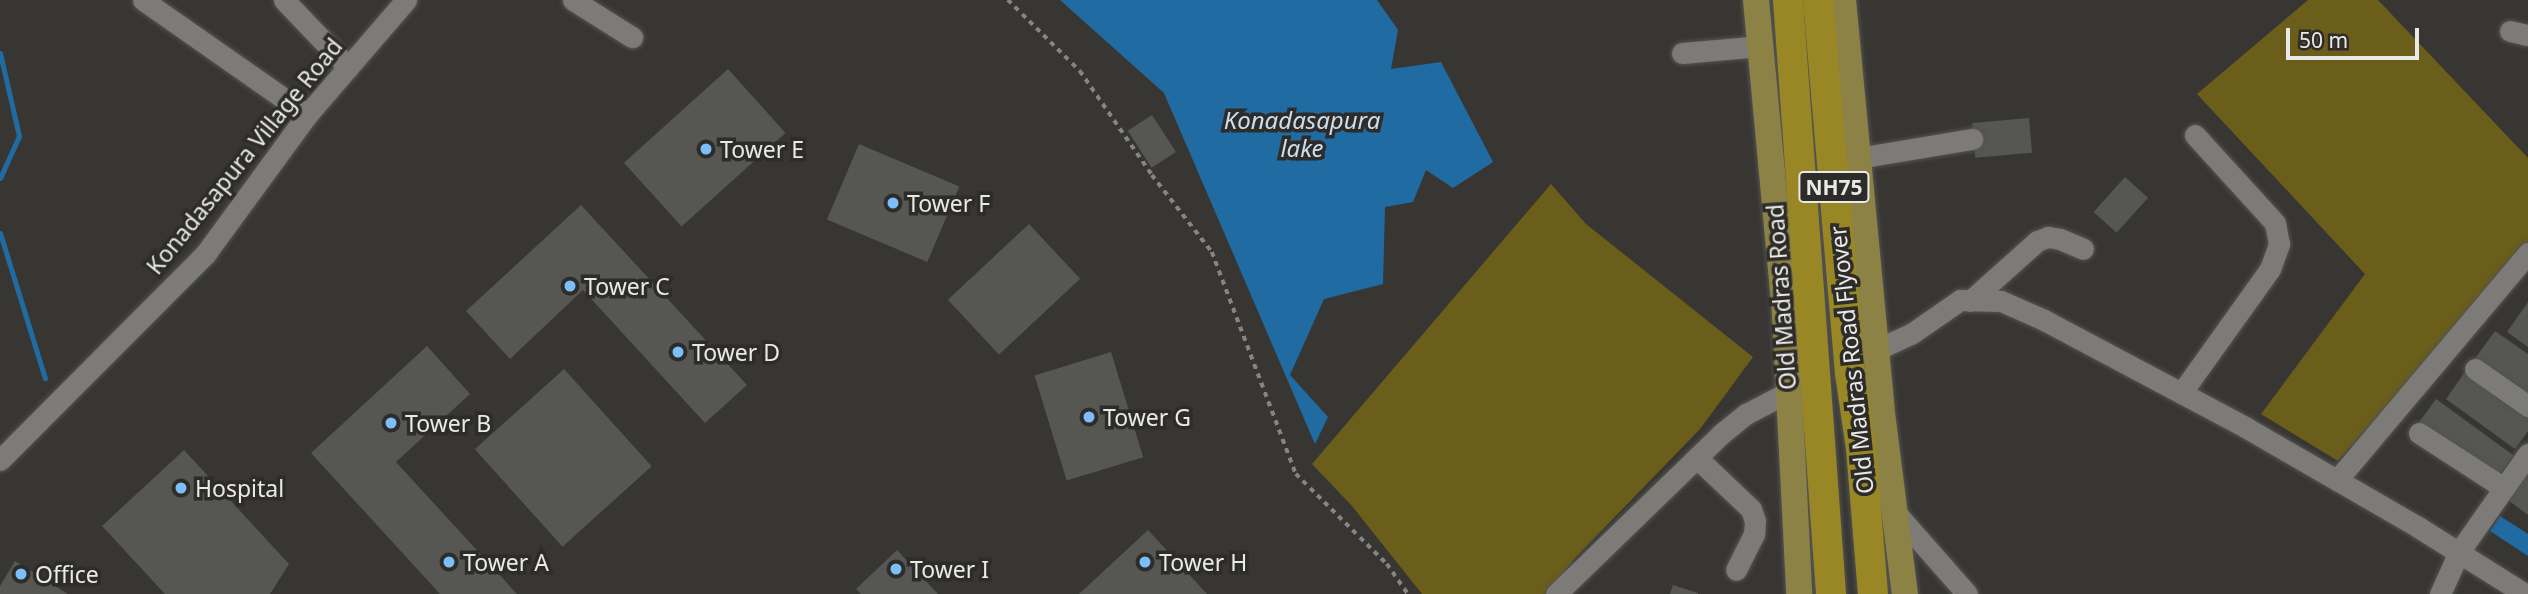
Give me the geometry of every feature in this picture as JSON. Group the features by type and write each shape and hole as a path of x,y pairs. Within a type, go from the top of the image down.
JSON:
{"highway":[{"name":"Old Madras Road Flyover","path":"1788,0 1831,594"},
{"name":"Old Madras Road Flyover","path":"1818,0 1850,373 1861,447 1872,594"}],"main road":[{"name":"Old Madras Road","path":"1756,0 1785,313 1799,594"},
{"path":"1843,0 1876,350 1905,594"}],"street":[{"path":"143,0 307,115"},
{"path":"284,0 348,67"},
{"name":"Konadasapura Village Road","path":"0,460 206,253 307,115 406,0"},
{"path":"573,0 632,37"},
{"path":"1682,53 1760,46"},
{"path":"2182,392 2270,269 2279,244 2275,223 2195,135"},
{"path":"1858,158 1972,139"},
{"path":"1970,300 2038,241 2048,237 2060,239 2084,249"},
{"path":"2337,480 2528,253"},
{"path":"1876,350 1911,334 1960,300 2001,301 2034,315 2182,392 2337,480 2525,594"},
{"path":"2475,369 2528,406"},
{"path":"1556,594 1746,414 1788,392"},
{"path":"2419,433 2504,488"},
{"path":"2440,594 2459,552 2528,454"},
{"path":"1697,458 1751,509 1755,521 1754,534 1736,570"},
{"path":"1895,512 1966,594"}],"path":[{"path":"1008,0 1080,71 1152,175 1212,252 1296,474 1387,564 1408,594"}],"shaded area":[{"path":"2308,0 2378,0 2528,158 2528,245 2338,461 2261,414 2365,274 2197,94"},
{"path":"1551,184 1586,224 1753,357 1700,429 1577,556 1546,594 1422,594 1352,506 1312,464"}],"water":[{"name":"Konadasapura lake","path":"1060,0 1377,0 1398,30 1391,69 1441,62 1493,162 1453,188 1426,170 1413,202 1385,207 1383,284 1324,299 1290,375 1328,417 1315,444 1164,93"},
{"path":"2500,516 2528,534 2528,556 2490,531"}],"building":[{"name":"Tower E","path":"728,69 786,133 682,227 624,163"},
{"path":"1152,115 1176,152 1152,168 1128,131"},
{"path":"2029,118 2032,153 1975,158 1972,123"},
{"name":"Tower F","path":"859,144 959,187 927,262 827,219"},
{"path":"2125,177 2148,198 2117,233 2094,212"},
{"name":"Tower C","path":"581,205 747,385 705,423 583,290 510,359 466,311"},
{"path":"1029,224 1080,279 999,355 948,300"},
{"path":"2528,302 2528,347 2507,332"},
{"path":"2495,331 2528,354 2528,399 2474,360"},
{"name":"Tower B","path":"427,346 470,394 396,462 517,594 440,594 311,453"},
{"name":"Tower G","path":"1111,352 1143,457 1067,481 1034,375"},
{"path":"564,369 652,466 562,547 475,449"},
{"path":"2465,372 2528,417 2528,431 2515,449 2446,399"},
{"path":"2436,399 2514,455 2495,481 2418,424"},
{"name":"Hospital","path":"184,450 289,564 270,594 165,594 102,526"},
{"path":"2528,471 2528,515 2508,500"},
{"name":"Tower H","path":"1148,530 1207,594 1079,594"},
{"name":"Tower I","path":"897,550 938,594 861,594 856,589"},
{"name":"Office","path":"15,561 68,594 0,594 0,586"},
{"path":"1673,585 1698,593 1698,594 1670,594"}],"waterway":[{"path":"0,53 19,136 0,178"},
{"path":"0,233 45,378"}],"place":[{"name":"Tower E","path":"706,149"},
{"name":"Tower F","path":"893,203"},
{"name":"Tower C","path":"570,286"},
{"name":"Tower D","path":"678,352"},
{"name":"Tower G","path":"1089,417"},
{"name":"Tower B","path":"391,423"},
{"name":"Hospital","path":"181,488"},
{"name":"Tower A","path":"449,562"},
{"name":"Tower H","path":"1145,562"},
{"name":"Tower I","path":"896,569"},
{"name":"Office","path":"21,574"}]}
